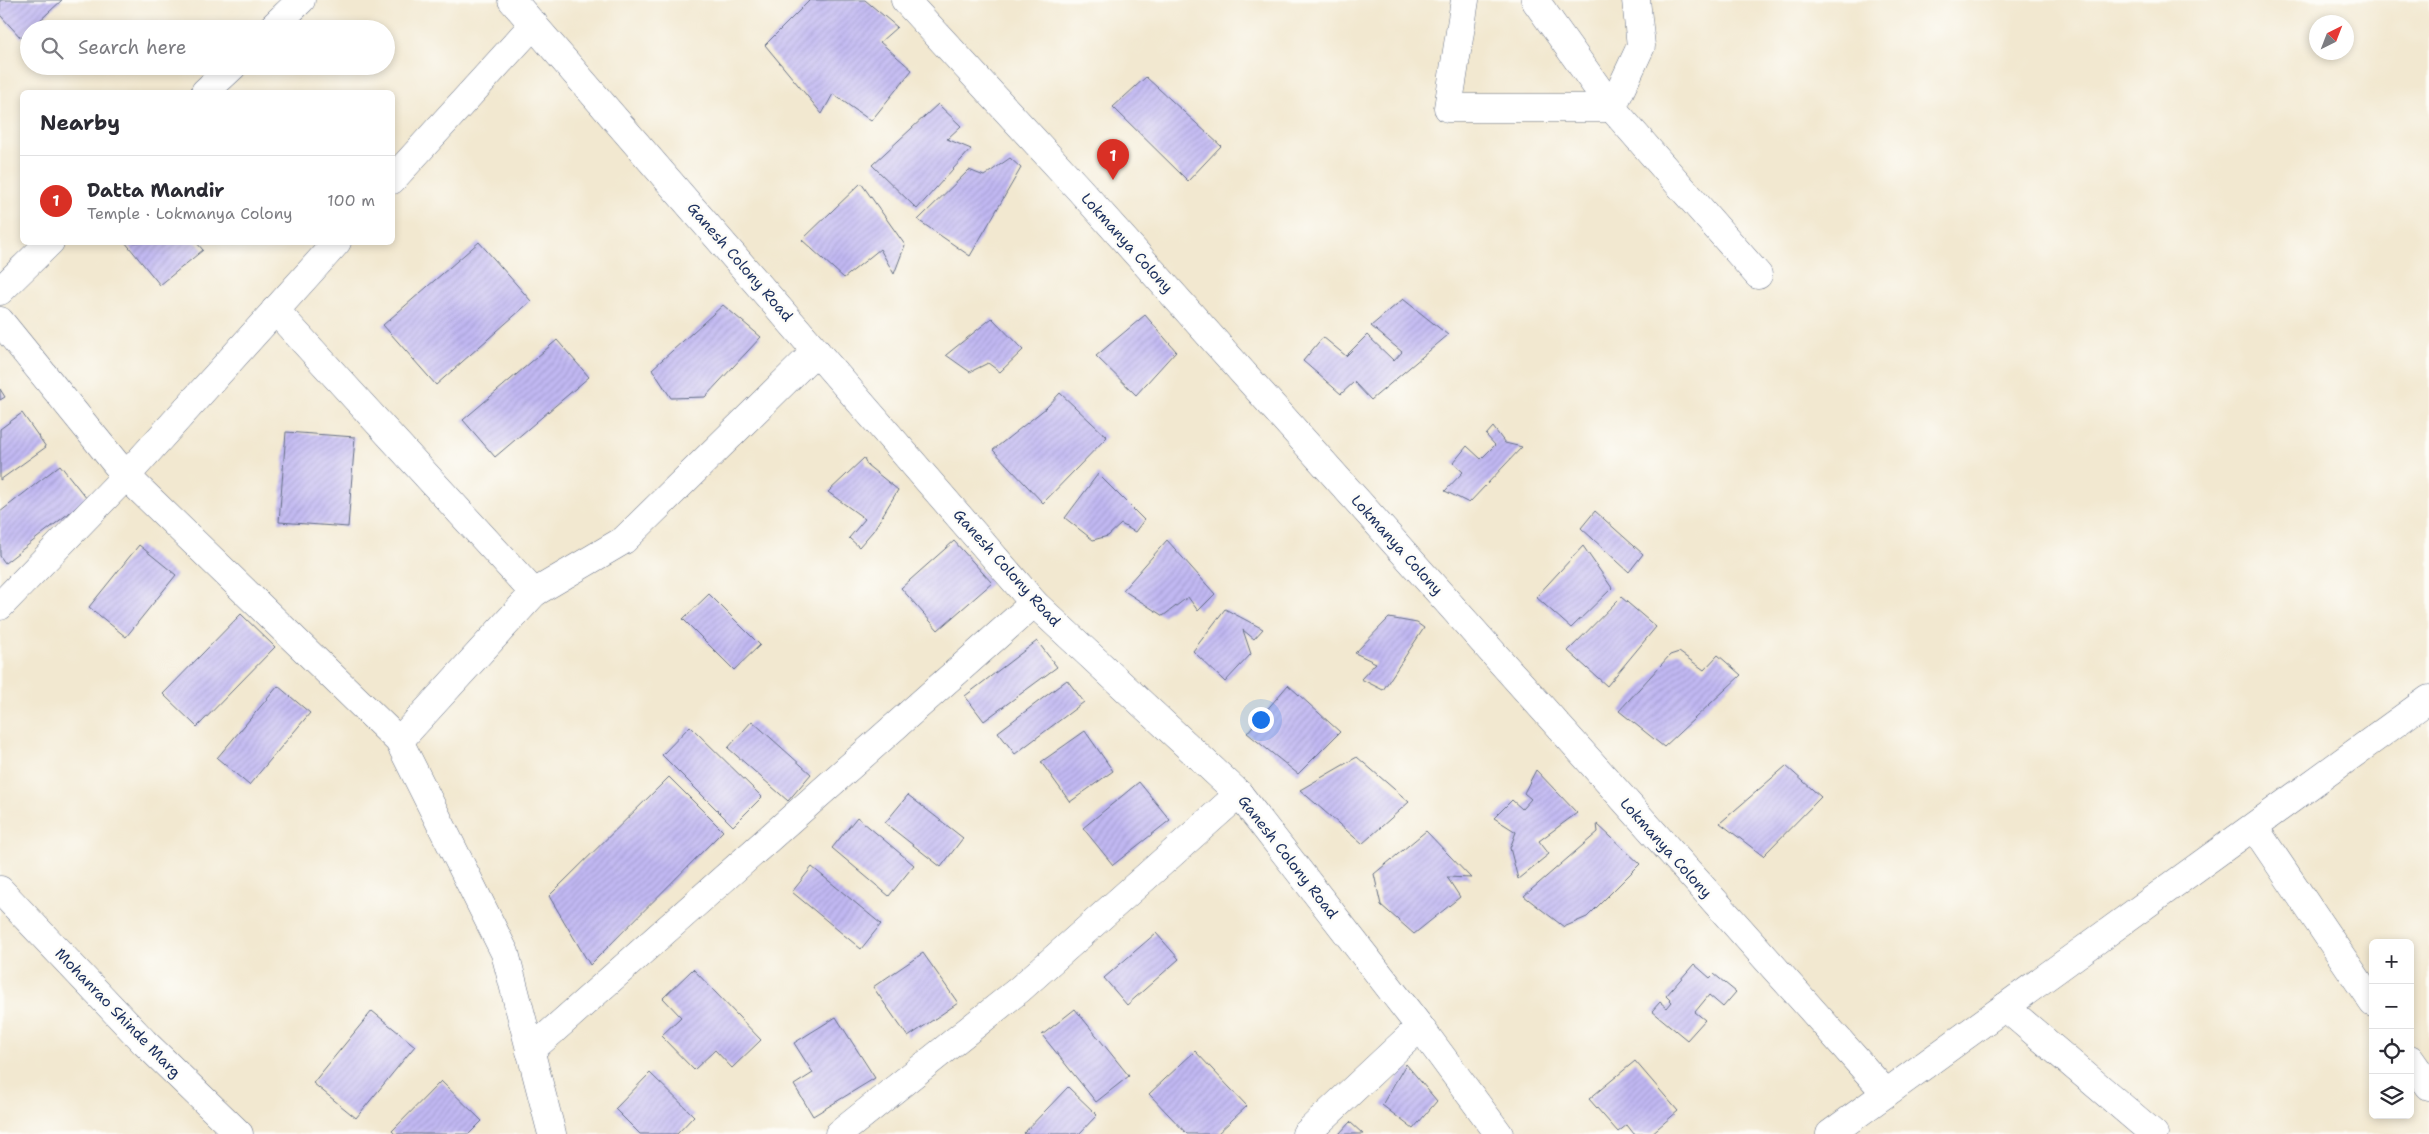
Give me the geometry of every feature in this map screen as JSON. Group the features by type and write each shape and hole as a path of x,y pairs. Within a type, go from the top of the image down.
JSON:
{"street":[{"path":"280,20 301,0"},
{"name":"Ganesh Colony Road","path":"512,0 1034,603 1239,794 1420,1028 1499,1134"},
{"name":"Lokmanya Colony","path":"905,0 1092,204 1886,1093"},
{"path":"1465,0 1448,108 1612,108"},
{"path":"1535,0 1612,108 1758,274"},
{"path":"1612,108 1641,46 1636,0"},
{"path":"395,177 534,24"},
{"path":"207,90 223,75"},
{"path":"0,291 47,245"},
{"path":"0,606 126,476 333,245"},
{"path":"275,310 534,593"},
{"path":"0,321 126,476 399,741 505,952 552,1134"},
{"path":"399,741 534,593 624,540 816,350"},
{"path":"530,1051 1034,603"},
{"path":"1830,1134 2429,699"},
{"path":"845,1132 1020,989 1239,794"},
{"path":"2254,827 2369,997"},
{"name":"Mohanrao Shinde Marg","path":"0,890 144,1042 239,1134"},
{"path":"2005,1007 2154,1134"},
{"path":"1306,1134 1420,1028"},
{"path":"2414,1065 2429,1086"}],"building":[{"path":"0,0 62,0 40,20 20,20 20,37 0,15"},
{"path":"810,0 865,0 897,27 880,42 912,70 871,121 833,94 822,114 765,45"},
{"path":"1146,77 1221,146 1188,181 1113,107"},
{"path":"938,104 961,126 947,139 971,149 917,209 872,165"},
{"path":"1010,158 1021,168 970,256 918,220 969,170 984,176"},
{"path":"861,183 905,245 894,274 880,249 844,278 802,240"},
{"path":"479,242 531,301 436,385 383,325"},
{"path":"127,245 199,245 203,250 160,285"},
{"path":"1403,299 1448,335 1371,400 1354,382 1341,394 1303,361 1323,337 1346,356 1367,335 1394,361 1402,352 1371,326"},
{"path":"723,305 761,337 705,397 671,398 652,369"},
{"path":"1145,315 1176,351 1136,395 1096,356"},
{"path":"992,318 1023,350 1000,372 988,363 970,372 946,355"},
{"path":"557,340 589,377 495,457 463,420"},
{"path":"0,389 5,397 0,400"},
{"path":"1060,393 1107,437 1043,503 993,450 1046,408"},
{"path":"22,413 46,447 0,480 0,429"},
{"path":"1493,427 1505,443 1522,447 1469,503 1445,491 1463,472 1453,463 1467,446 1481,459 1495,445 1486,435"},
{"path":"286,432 355,437 348,527 279,522"},
{"path":"864,458 867,465 898,490 873,531 859,547 849,538 865,519 828,492"},
{"path":"60,465 87,499 5,563 0,556 0,512"},
{"path":"1098,474 1144,520 1135,532 1121,524 1108,536 1093,540 1065,518"},
{"path":"1595,511 1643,554 1629,572 1581,528"},
{"path":"1167,540 1215,594 1198,611 1188,597 1163,616 1123,590"},
{"path":"954,541 992,583 938,630 901,588"},
{"path":"139,545 176,575 126,637 89,607"},
{"path":"1583,546 1612,588 1571,628 1536,597"},
{"path":"709,594 760,645 734,670 683,619"},
{"path":"1621,597 1656,627 1607,686 1568,651"},
{"path":"1225,609 1263,629 1254,639 1243,630 1251,654 1225,682 1193,651"},
{"path":"241,614 275,647 197,727 163,694"},
{"path":"1389,618 1417,623 1424,628 1383,690 1361,679 1376,663 1355,653"},
{"path":"1037,641 1057,667 984,721 965,696"},
{"path":"1679,652 1704,670 1718,655 1741,675 1664,747 1619,711 1670,655"},
{"path":"1067,680 1084,702 1015,754 998,732"},
{"path":"1288,685 1340,732 1298,774 1247,733"},
{"path":"278,686 310,713 249,785 217,758"},
{"path":"752,721 811,774 788,801 728,748"},
{"path":"690,726 762,797 733,826 662,755"},
{"path":"1085,731 1113,771 1070,802 1041,762"},
{"path":"1357,757 1409,802 1362,844 1300,790"},
{"path":"1786,766 1821,797 1763,856 1720,823"},
{"path":"1536,770 1577,813 1539,841 1549,854 1518,879 1510,848 1516,832 1494,818 1512,800 1522,809 1531,799 1524,793"},
{"path":"669,777 723,831 590,965 549,896"},
{"path":"1139,782 1170,820 1113,865 1083,828"},
{"path":"908,795 963,838 941,867 885,823"},
{"path":"857,817 914,865 889,896 832,848"},
{"path":"1597,824 1640,864 1587,917 1564,927 1524,896 1598,832"},
{"path":"1426,831 1471,878 1447,877 1460,897 1414,934 1381,905 1374,874"},
{"path":"812,867 881,924 861,949 792,892"},
{"path":"1156,933 1179,959 1127,1005 1104,978"},
{"path":"923,953 958,1003 908,1037 873,987"},
{"path":"1694,964 1710,978 1714,974 1736,992 1723,1007 1709,995 1695,1012 1705,1020 1687,1040 1652,1011 1660,1002 1667,1008 1672,1002 1666,996"},
{"path":"693,969 761,1040 732,1068 715,1050 694,1070 661,1036 681,1017 663,998"},
{"path":"1075,1009 1129,1076 1096,1102 1042,1035"},
{"path":"372,1011 415,1046 356,1118 313,1083"},
{"path":"836,1017 875,1078 813,1116 794,1085 813,1073 794,1043"},
{"path":"1195,1051 1247,1106 1217,1134 1187,1134 1149,1094"},
{"path":"1635,1061 1678,1111 1651,1134 1634,1134 1627,1125 1618,1132 1589,1099"},
{"path":"1406,1064 1437,1101 1413,1129 1382,1105"},
{"path":"650,1073 694,1116 677,1134 640,1134 615,1109"},
{"path":"441,1081 482,1121 469,1134 395,1134 392,1131"},
{"path":"1068,1087 1097,1115 1079,1134 1023,1134"},
{"path":"1350,1122 1363,1134 1339,1134"}],"place":[{"name":"Datta Mandir","path":"1113,180"}]}
